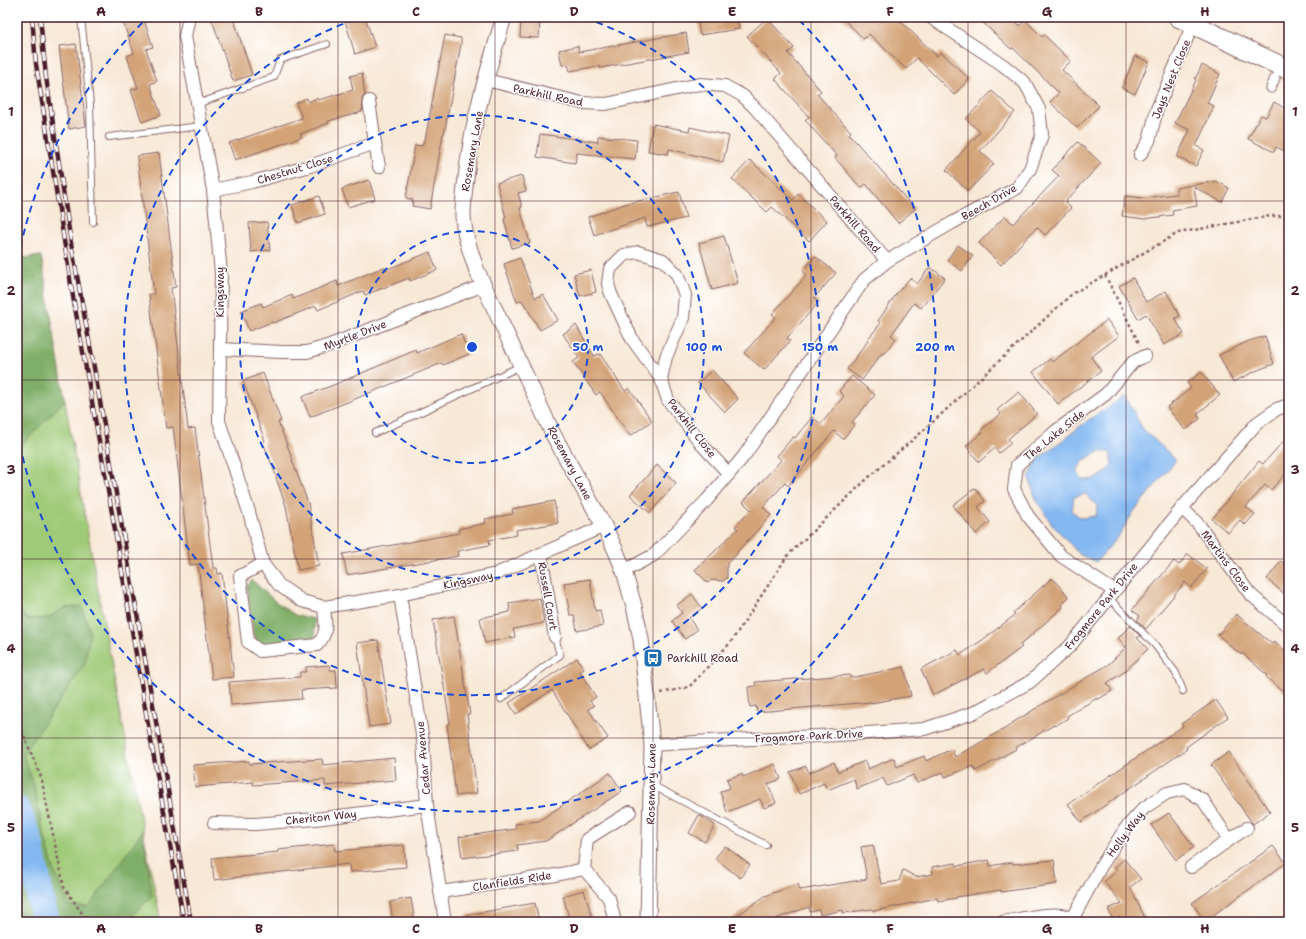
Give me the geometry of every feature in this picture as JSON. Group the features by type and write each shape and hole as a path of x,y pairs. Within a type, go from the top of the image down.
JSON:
{"main road":[{"path":"1186,21 1282,72"}],"street":[{"name":"Kingsway","path":"189,17 185,36 213,190 221,273 219,421 249,512 263,564 279,585 302,601 324,607 400,594 496,574 604,526"},
{"name":"Rosemary Lane","path":"504,17 486,80 471,143 463,199 467,239 484,286 554,436 604,526 624,571 634,606 641,639 652,745 648,922"},
{"name":"Beech Drive","path":"887,261 952,223 1017,188 1030,169 1042,135 1039,109 1025,83 1003,65 930,17"},
{"name":"Jays Nest Close","path":"1140,156 1149,140 1157,109 1186,21"},
{"path":"1271,88 1282,72"},
{"name":"Parkhill Road","path":"486,80 582,103 606,104 700,84 725,86 744,96 887,261 864,280 744,456 707,500 654,556 624,571"},
{"path":"369,101 380,167"},
{"name":"Chestnut Close","path":"213,190 252,182 310,166 375,143"},
{"name":"Parkhill Close","path":"661,379 666,357 683,318 685,295 677,274 663,260 638,252 624,255 610,269 608,284 611,294 632,339 661,379 668,400 703,446 729,474"},
{"name":"Myrtle Drive","path":"220,349 307,352 327,346 484,286"},
{"name":"The Lake Side","path":"1111,594 1061,556 1028,516 1014,489 1017,465 1056,431 1106,394 1133,362 1145,356"},
{"name":"Frogmore Park Drive","path":"652,745 924,729 973,713 1030,682 1070,646 1182,508 1257,423 1277,409 1289,405"},
{"name":"Martins Close","path":"1182,508 1200,525 1250,594 1289,627"},
{"name":"Russell Court","path":"541,554 555,636"},
{"path":"263,564 240,576 248,642 260,651 317,645 323,638 325,627 324,607"},
{"name":"Cedar Avenue","path":"400,594 423,741 427,805 445,922"},
{"name":"Holly Way","path":"1075,920 1100,868 1125,829 1144,808 1166,793 1185,790 1203,800 1229,840"},
{"name":"Cheriton Way","path":"214,823 262,823 315,819 427,805"},
{"path":"615,922 609,898 584,869 587,839 630,812"},
{"path":"1191,867 1247,828"},
{"name":"Clanfields Ride","path":"440,892 584,869"},
{"path":"1003,922 1050,914 1075,920"}],"lane":[{"path":"81,17 90,104 93,222"},
{"path":"197,104 274,77 280,60 327,44"},
{"path":"109,137 201,126"},
{"path":"375,433 521,366"},
{"path":"1111,594 1176,673 1183,691"},
{"path":"501,699 560,655 555,636"},
{"path":"650,784 766,845"}],"path":[{"path":"662,693 689,687 731,642 788,555 868,478 929,426 1072,294 1178,232 1270,216 1289,216"},
{"path":"1105,275 1145,356"},
{"path":"17,719 41,777 64,887 88,922"}],"green space":[{"path":"41,256 98,590 161,922 17,922 17,259"},
{"path":"41,256 65,400 17,450 17,259"},
{"path":"252,580 275,601 295,615 314,619 315,638 266,645 254,639 247,586"},
{"path":"82,606 90,632 85,664 23,754 34,785 43,830 54,870 69,906 89,907 143,830 152,896 126,922 17,922 17,608 27,619 48,618 63,608"}],"water":[{"path":"1125,396 1143,429 1176,460 1134,511 1118,537 1096,562 1080,555 1051,523 1036,499 1029,478 1037,460 1087,421","holes":["1099,452 1110,452 1112,465 1099,477 1083,480 1078,475 1079,467 1084,460","1086,494 1097,506 1096,516 1081,518 1072,511 1074,497"]}],"building":[{"path":"128,17 143,17 153,47 146,49 157,81 150,84 161,115 142,122 131,90 138,88 127,56 134,53 123,22 129,20"},
{"path":"211,17 233,17 252,75 233,81"},
{"path":"344,17 365,17 375,47 355,54"},
{"path":"697,17 737,17 739,29 700,35"},
{"path":"841,17 896,17 937,56 941,52 969,79 954,95 917,58 906,69 869,34 864,39"},
{"path":"977,17 1011,17 1020,26 1025,20 1042,37 1044,35 1071,61 1062,70 1099,106 1077,128 1050,102 1059,93 1013,48 1011,49"},
{"path":"521,18 540,19 539,38 520,37"},
{"path":"767,18 794,48 788,53 821,91 817,94 851,132 849,134 915,209 898,223 866,184 861,188 835,158 837,156 805,120 809,117 775,79 781,73 747,36"},
{"path":"686,33 689,52 600,68 599,66 570,71 568,64 562,65 559,50 578,46 579,52"},
{"path":"445,35 461,38 461,44 430,209 412,206 413,200 406,198 415,145 422,146 425,140"},
{"path":"76,44 86,126 69,129 59,46"},
{"path":"1135,56 1149,62 1135,94 1122,88"},
{"path":"1202,65 1220,74 1207,103 1214,106 1196,146 1204,150 1196,166 1177,157 1190,130 1175,123"},
{"path":"362,73 365,95 362,99 362,112 328,121 329,123 300,134 302,137 235,160 229,143 302,118 296,103 307,98 308,102 317,98 318,100 353,90 350,76"},
{"path":"992,91 1015,112 980,151 994,164 968,191 946,170 980,132 966,119"},
{"path":"1274,102 1289,111 1289,153 1276,147 1274,152 1248,139 1261,115 1266,117"},
{"path":"653,124 689,131 690,127 729,136 723,162 669,149 668,154 648,151"},
{"path":"540,134 598,142 598,136 637,140 635,159 577,153 575,163 537,157"},
{"path":"1078,142 1101,163 1065,202 1071,208 1045,235 1037,227 1001,265 979,243 1005,216 1013,224 1059,176 1052,170"},
{"path":"159,153 176,287 171,288 188,429 195,428 213,568 217,568 218,574 222,573 234,677 212,679 198,564 190,565 173,427 166,428 149,294 154,294 137,156"},
{"path":"750,160 793,200 798,194 827,221 809,241 772,207 767,212 732,179"},
{"path":"522,176 526,191 518,193 522,207 520,208 530,243 512,248 504,219 506,218 497,183"},
{"path":"369,180 375,199 348,207 342,189"},
{"path":"1216,181 1229,188 1222,202 1194,187 1197,206 1172,210 1173,215 1144,219 1122,216 1125,196 1143,198 1177,194 1176,188"},
{"path":"679,192 686,218 647,227 645,218 594,235 588,217 625,204"},
{"path":"319,196 325,214 298,223 292,205"},
{"path":"267,222 270,250 251,252 249,223"},
{"path":"724,236 738,283 712,290 699,243"},
{"path":"958,245 973,256 962,271 947,260"},
{"path":"430,252 437,270 410,281 409,278 365,295 363,291 318,310 316,306 249,331 241,311 261,303 263,307 292,295 293,299 337,281 338,286 384,267 385,270"},
{"path":"815,256 836,273 814,298 819,302 787,338 790,341 764,370 744,353 776,317 772,314 807,275 803,271"},
{"path":"520,258 535,298 543,294 558,320 540,330 522,300 517,302 504,264"},
{"path":"930,267 945,278 921,308 914,303 891,335 896,339 883,354 882,353 862,380 847,369 881,323 878,321 897,293 910,278 917,284"},
{"path":"591,270 596,292 580,296 574,274"},
{"path":"1133,278 1146,302 1166,291 1180,316 1175,318 1184,334 1164,345 1146,314 1138,319 1119,286"},
{"path":"1107,320 1119,336 1091,357 1101,371 1058,404 1033,372 1050,359 1052,362"},
{"path":"576,325 594,356 600,354 625,391 629,388 652,421 630,436 600,392 596,395 573,362 579,358 563,334"},
{"path":"461,334 469,354 443,365 442,363 310,417 302,397 416,350 417,353"},
{"path":"1265,336 1274,364 1233,382 1219,355 1249,341"},
{"path":"712,370 738,399 725,412 698,383"},
{"path":"1201,372 1220,395 1197,414 1200,419 1185,430 1167,407 1191,388 1187,383"},
{"path":"263,373 281,421 278,422 308,503 319,566 298,570 286,506 263,442 265,441 243,381"},
{"path":"852,376 875,395 852,422 855,424 843,439 834,431 788,486 785,483 763,507 771,515 737,552 738,553 727,563 727,578 723,581 711,580 708,583 695,570 738,529 735,527 751,510 743,502 781,460 777,456 793,437 795,438 812,417 821,424 844,396 839,391"},
{"path":"1019,392 1037,414 1008,439 1011,443 999,453 995,448 979,462 966,446 983,432 981,430 1001,414 997,410"},
{"path":"1289,435 1289,470 1271,490 1265,485 1246,507 1255,514 1245,525 1240,520 1228,533 1212,519 1259,461 1263,464"},
{"path":"657,465 676,483 650,513 630,495"},
{"path":"975,488 985,501 978,507 990,522 976,534 953,505"},
{"path":"554,501 558,523 516,530 517,535 489,540 490,545 457,551 458,556 347,575 343,554 459,533 458,529 486,523 485,519 513,514 512,509"},
{"path":"1188,554 1207,569 1191,588 1185,582 1146,629 1137,620 1140,616 1132,610 1174,561 1179,565"},
{"path":"1281,561 1289,568 1289,598 1267,579"},
{"path":"1052,578 1069,597 1062,604 1063,607 1020,645 1022,647 987,673 984,669 933,695 921,669 957,650 960,655 981,641 1015,615 1013,613"},
{"path":"590,579 595,611 600,610 603,626 577,631 574,615 570,615 564,583"},
{"path":"692,594 702,608 689,618 697,630 685,639 672,621 682,613 677,605"},
{"path":"540,598 544,623 513,629 515,637 485,643 480,618 510,612 509,603"},
{"path":"1236,614 1272,644 1274,642 1289,654 1289,696 1266,677 1267,675 1242,653 1241,655 1218,635"},
{"path":"454,616 470,714 467,714 477,793 456,796 447,724 450,723 433,620"},
{"path":"1130,626 1140,636 1137,638 1148,649 1124,672 1107,683 1112,691 1097,700 1097,698 1067,716 1068,718 1055,726 1054,725 1015,748 1016,749 976,771 973,766 945,777 943,772 917,783 913,775 887,786 883,778 857,789 854,779 827,790 824,783 799,794 790,772 806,766 809,773 834,762 838,772 865,761 868,769 894,758 897,767 924,756 926,761 952,749 955,757 1013,724 1012,723 1109,664 1126,647 1118,638"},
{"path":"378,640 391,724 369,727 357,643"},
{"path":"577,658 584,669 580,672 596,697 590,701 594,706 588,709 608,738 589,750 552,690 516,714 509,703"},
{"path":"329,665 330,670 336,670 337,688 301,690 302,699 231,705 229,682 300,677 300,672 306,672 306,667"},
{"path":"904,667 911,696 871,703 757,712 756,706 750,707 748,687 756,686 755,682 850,675 850,678"},
{"path":"1216,700 1228,717 1186,747 1187,749 1081,822 1068,804 1183,726 1181,724"},
{"path":"1229,752 1270,812 1253,824 1211,765"},
{"path":"394,758 396,780 325,786 325,780 253,785 253,782 195,787 193,765 249,761 250,764 322,759 323,765"},
{"path":"775,764 781,779 768,784 776,803 764,808 760,799 727,812 720,792 730,788 727,779 742,774 743,777"},
{"path":"610,773 622,791 546,841 517,845 518,851 462,858 459,837 516,829 515,824 539,821"},
{"path":"1169,813 1194,847 1176,860 1151,825"},
{"path":"699,815 715,825 705,842 689,833"},
{"path":"334,844 335,851 404,845 406,867 350,872 349,864 214,880 212,858 278,852 278,850"},
{"path":"873,845 881,884 899,881 903,870 916,877 933,874 932,867 956,863 957,866 989,860 990,866 1012,862 1013,864 1054,860 1057,884 1001,892 1001,890 938,901 937,898 873,911 872,909 843,913 843,910 820,915 819,910 810,912 809,907 778,918 772,922 728,922 765,896 798,884 800,890 867,879 861,847"},
{"path":"725,846 750,865 740,878 715,858"},
{"path":"1273,846 1286,863 1205,921 1192,903"},
{"path":"1124,859 1141,879 1130,887 1147,922 1122,922 1120,917 1113,920 1108,909 1122,903 1104,882 1117,871 1115,867"},
{"path":"584,890 592,917 583,920 584,922 570,922 563,896"},
{"path":"411,898 415,922 393,922 390,902"},
{"path":"535,903 539,922 467,922 466,915"}],"waterway":[{"path":"17,810 28,838 44,915 47,922"}],"railway":[{"path":"32,17 36,64 72,291 184,922"},
{"path":"40,17 46,77 71,243 191,922"}],"place":[{"name":"Parkhill Road","path":"653,658"}]}
